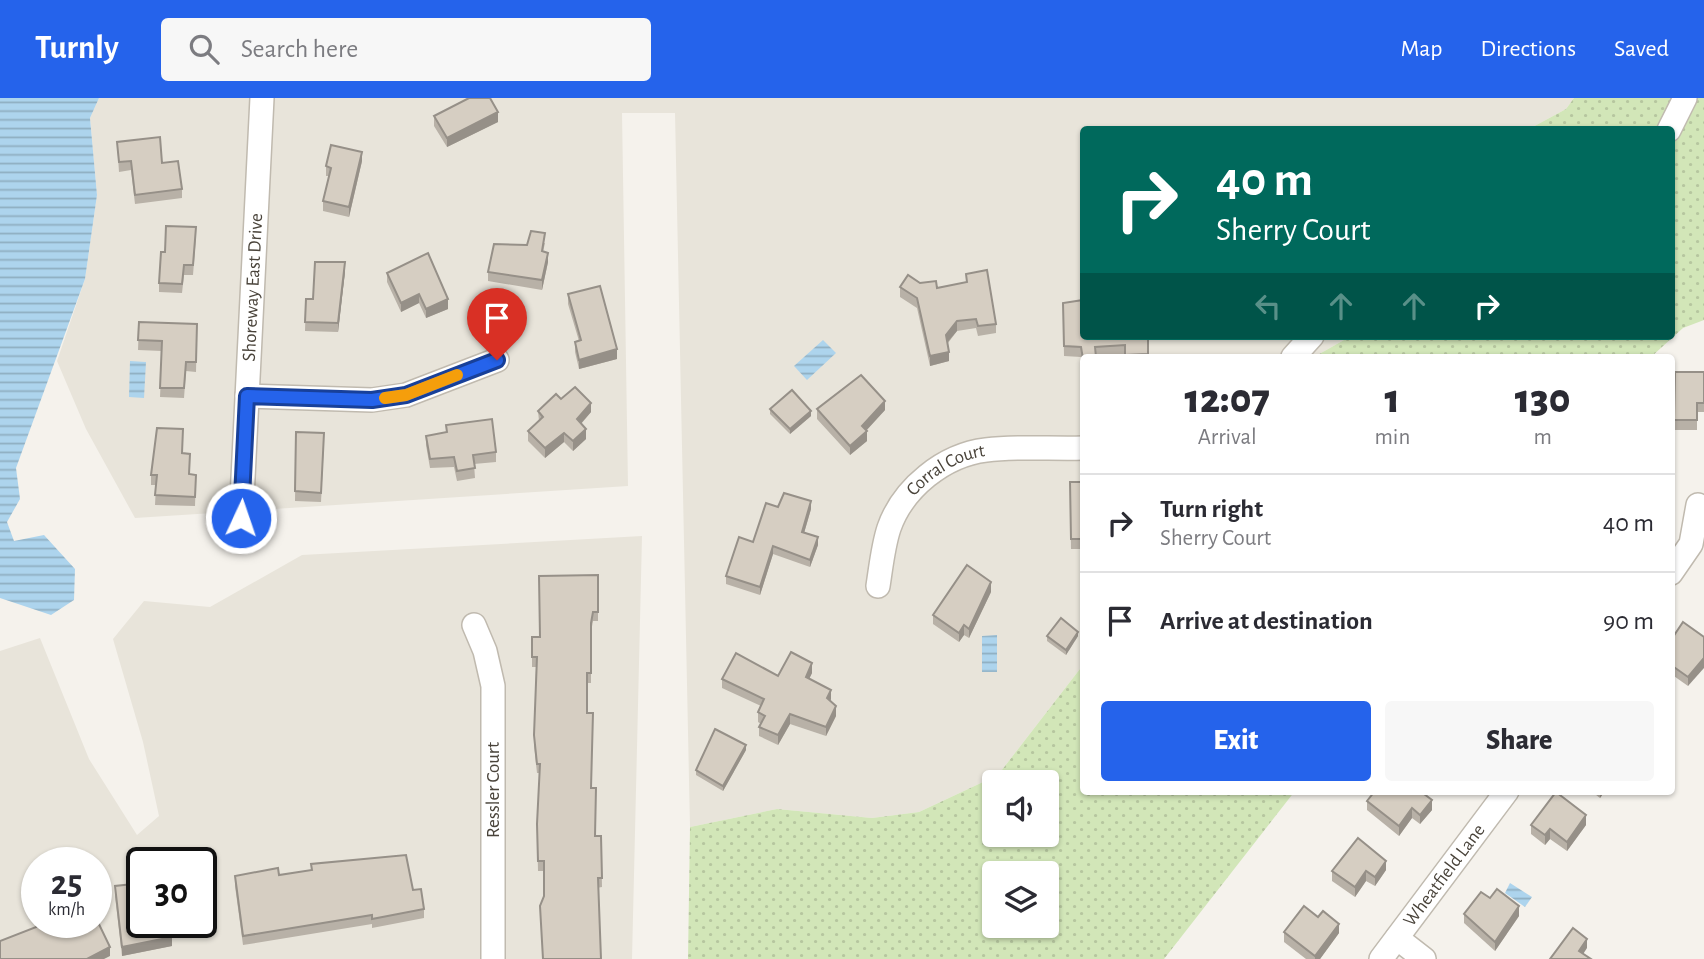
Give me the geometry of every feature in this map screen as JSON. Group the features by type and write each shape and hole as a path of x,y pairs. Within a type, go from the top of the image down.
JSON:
{"street":[{"name":"Shoreway East Drive","path":"241,518 261,98"},
{"path":"1671,126 1685,98"},
{"path":"1296,354 1308,340"},
{"path":"247,396 372,400 406,395 497,360"},
{"name":"Corral Court","path":"878,586 884,550 897,511 930,474 946,463 985,450 1080,448"},
{"path":"1675,567 1690,544 1698,505"},
{"name":"Ressler Court","path":"474,625 485,651 493,686 493,959"},
{"name":"Wheatfield Lane","path":"1381,959 1504,795"},
{"path":"1396,938 1424,959"}],"shaded area":[{"path":"99,98 1574,98 1566,109 1535,126 1080,126 1080,340 1344,340 1319,354 1080,354 1080,669 1002,770 982,770 982,782 919,812 872,818 777,809 690,827 675,113 622,113 628,486 135,518 86,429 57,361 85,279 97,195 90,118"},
{"path":"642,536 632,959 0,959 0,651 40,638 89,759 137,835 159,816 143,742 113,639 144,601 210,607 302,555"}],"green space":[{"path":"1574,98 1704,98 1704,320 1683,328 1675,335 1675,126 1535,126 1566,109"},
{"path":"1344,340 1670,340 1654,354 1319,354"},
{"path":"1080,669 1080,795 1292,795 1164,959 688,959 690,827 777,809 872,818 919,812 982,782 982,847 1059,847 1059,770 1002,770"}],"water":[{"path":"0,98 99,98 90,118 97,195 85,279 16,468 20,499 7,522 14,541 44,535 75,569 74,600 51,615 0,598"},
{"path":"823,340 836,353 807,380 794,366"},
{"path":"130,361 146,362 144,398 129,397"},
{"path":"997,635 997,672 982,672 982,636"},
{"path":"1510,883 1532,897 1525,907 1505,893"}],"building":[{"path":"469,98 490,98 498,112 447,138 434,116"},
{"path":"160,137 162,163 178,161 182,189 135,195 131,161 119,162 117,142"},
{"path":"331,145 362,152 349,207 323,201 331,168 326,166"},
{"path":"166,226 196,227 193,265 184,265 182,284 159,283 161,252 165,252"},
{"path":"531,231 545,233 542,251 548,253 542,280 488,272 494,244 527,245"},
{"path":"428,253 448,299 426,309 419,294 401,303 387,273"},
{"path":"315,262 345,262 338,323 305,322 306,299 313,299"},
{"path":"987,270 996,324 978,326 976,319 957,321 946,335 949,352 930,356 917,298 900,287 908,275 920,283 936,281 937,288 967,282 966,274"},
{"path":"600,286 617,349 579,360 575,342 581,340 568,294"},
{"path":"1080,300 1080,340 1148,340 1148,354 1125,354 1125,345 1095,347 1096,354 1082,354 1081,347 1064,346 1063,303"},
{"path":"139,322 197,324 196,362 186,362 184,388 160,388 162,341 138,340"},
{"path":"1675,372 1704,372 1704,403 1697,403 1697,420 1675,420"},
{"path":"861,375 885,401 862,426 867,431 850,446 817,409"},
{"path":"575,387 591,403 577,419 586,429 573,441 564,433 545,448 528,431 543,417 538,411 556,394 561,399"},
{"path":"792,390 811,411 790,429 770,409"},
{"path":"492,419 496,452 473,455 475,468 457,471 454,457 430,459 426,436 447,432 446,425"},
{"path":"157,428 183,429 182,453 190,454 189,474 196,475 195,497 155,495 157,475 151,475"},
{"path":"296,432 324,433 321,493 295,491"},
{"path":"1070,482 1080,482 1080,539 1071,539"},
{"path":"784,493 811,501 802,532 818,537 810,560 773,546 760,587 726,576 739,537 753,542 766,503 778,507"},
{"path":"967,565 991,582 969,629 964,625 959,633 933,615"},
{"path":"598,575 598,612 593,612 591,623 591,673 587,673 587,713 593,713 591,788 596,788 595,836 601,836 602,878 598,878 601,959 543,959 540,906 544,896 544,861 538,861 540,764 537,764 534,735 537,657 532,657 532,637 540,637 539,576"},
{"path":"1061,618 1078,632 1066,650 1047,636"},
{"path":"1683,622 1704,637 1704,658 1688,677 1675,668 1675,634"},
{"path":"791,652 812,663 806,677 831,690 827,698 836,706 826,727 790,714 778,735 759,727 765,716 758,712 764,699 722,679 736,653 778,676"},
{"path":"715,729 746,745 723,786 696,770"},
{"path":"1372,795 1425,795 1432,800 1420,815 1412,808 1399,826 1367,801"},
{"path":"1554,795 1560,795 1586,815 1567,842 1550,829 1545,835 1531,825"},
{"path":"1358,838 1386,861 1375,877 1366,871 1355,887 1332,871"},
{"path":"406,855 413,890 421,889 424,909 372,919 372,915 243,936 235,876 278,868 279,875 312,870 311,864"},
{"path":"126,885 126,938 167,938 122,947 115,886"},
{"path":"1497,889 1519,906 1495,942 1464,914 1481,892 1490,898"},
{"path":"1304,906 1318,917 1323,911 1339,924 1315,956 1284,932"},
{"path":"1573,928 1587,939 1579,951 1591,959 1550,959"},
{"path":"21,933 21,938 106,938 110,947 87,959 0,959 0,941"}],"slow traffic":[{"path":"385,398 406,395 457,375"}],"route":[{"path":"241,518 247,396 372,400 406,395 497,360"}]}
